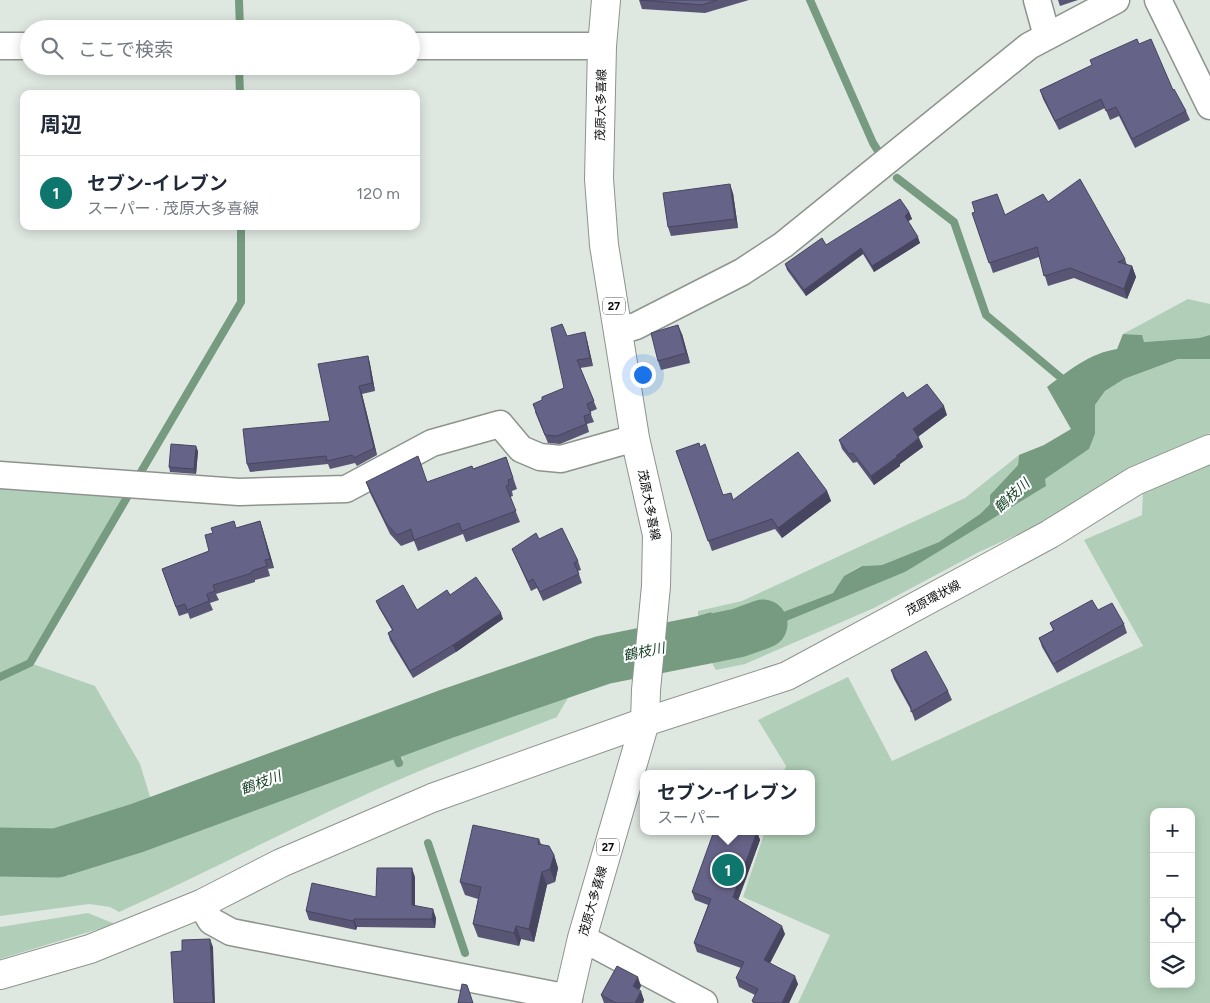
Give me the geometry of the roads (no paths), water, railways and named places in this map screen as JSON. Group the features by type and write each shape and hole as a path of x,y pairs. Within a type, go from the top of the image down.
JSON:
{"main road":[{"name":"茂原大多喜線","path":"568,1000 582,938 645,722 646,690 656,586 657,535 635,438 604,245 599,179 602,46 606,0"},
{"name":"茂原環状線","path":"0,975 90,949 201,904 281,863 432,798 645,722 787,676 1050,534 1135,481 1210,448"}],"street":[{"path":"1037,0 1047,36"},
{"path":"618,331 636,326 742,272 783,245 1029,46 1116,0"},
{"path":"1158,0 1210,106"},
{"path":"0,46 20,46"},
{"path":"420,46 602,46"},
{"path":"0,475 239,492 346,489 432,442 500,424 521,450 540,457 561,459 635,438"},
{"path":"201,904 211,922 231,932 568,1000"},
{"path":"582,938 704,1003"}],"water":[{"path":"1123,334 1142,335 1144,342 1199,338 1210,335 1210,359 1178,359 1124,379 1105,391 1095,405 1095,434 1089,449 1045,479 1046,486 905,572 707,654 696,635 698,616 711,612 714,621 733,627 754,623 833,593 844,576 862,566 882,565 939,542 980,514 990,504 990,495 1018,465 1019,455 1044,445 1071,429 1047,387 1071,369 1098,354 1117,349"}],"waterway":[{"path":"239,0 240,20"},
{"path":"810,0 873,143 880,154"},
{"path":"239,75 240,90"},
{"path":"897,178 954,222 986,315 1066,382"},
{"path":"138,477 241,302 241,230"},
{"path":"0,677 30,663 129,494"},
{"name":"鶴枝川","path":"0,852 57,853 137,828 446,714 603,660 738,633 763,624"},
{"path":"388,735 399,763"},
{"path":"428,843 465,953"}],"place":[{"name":"セブン-イレブン","path":"728,870"}]}
